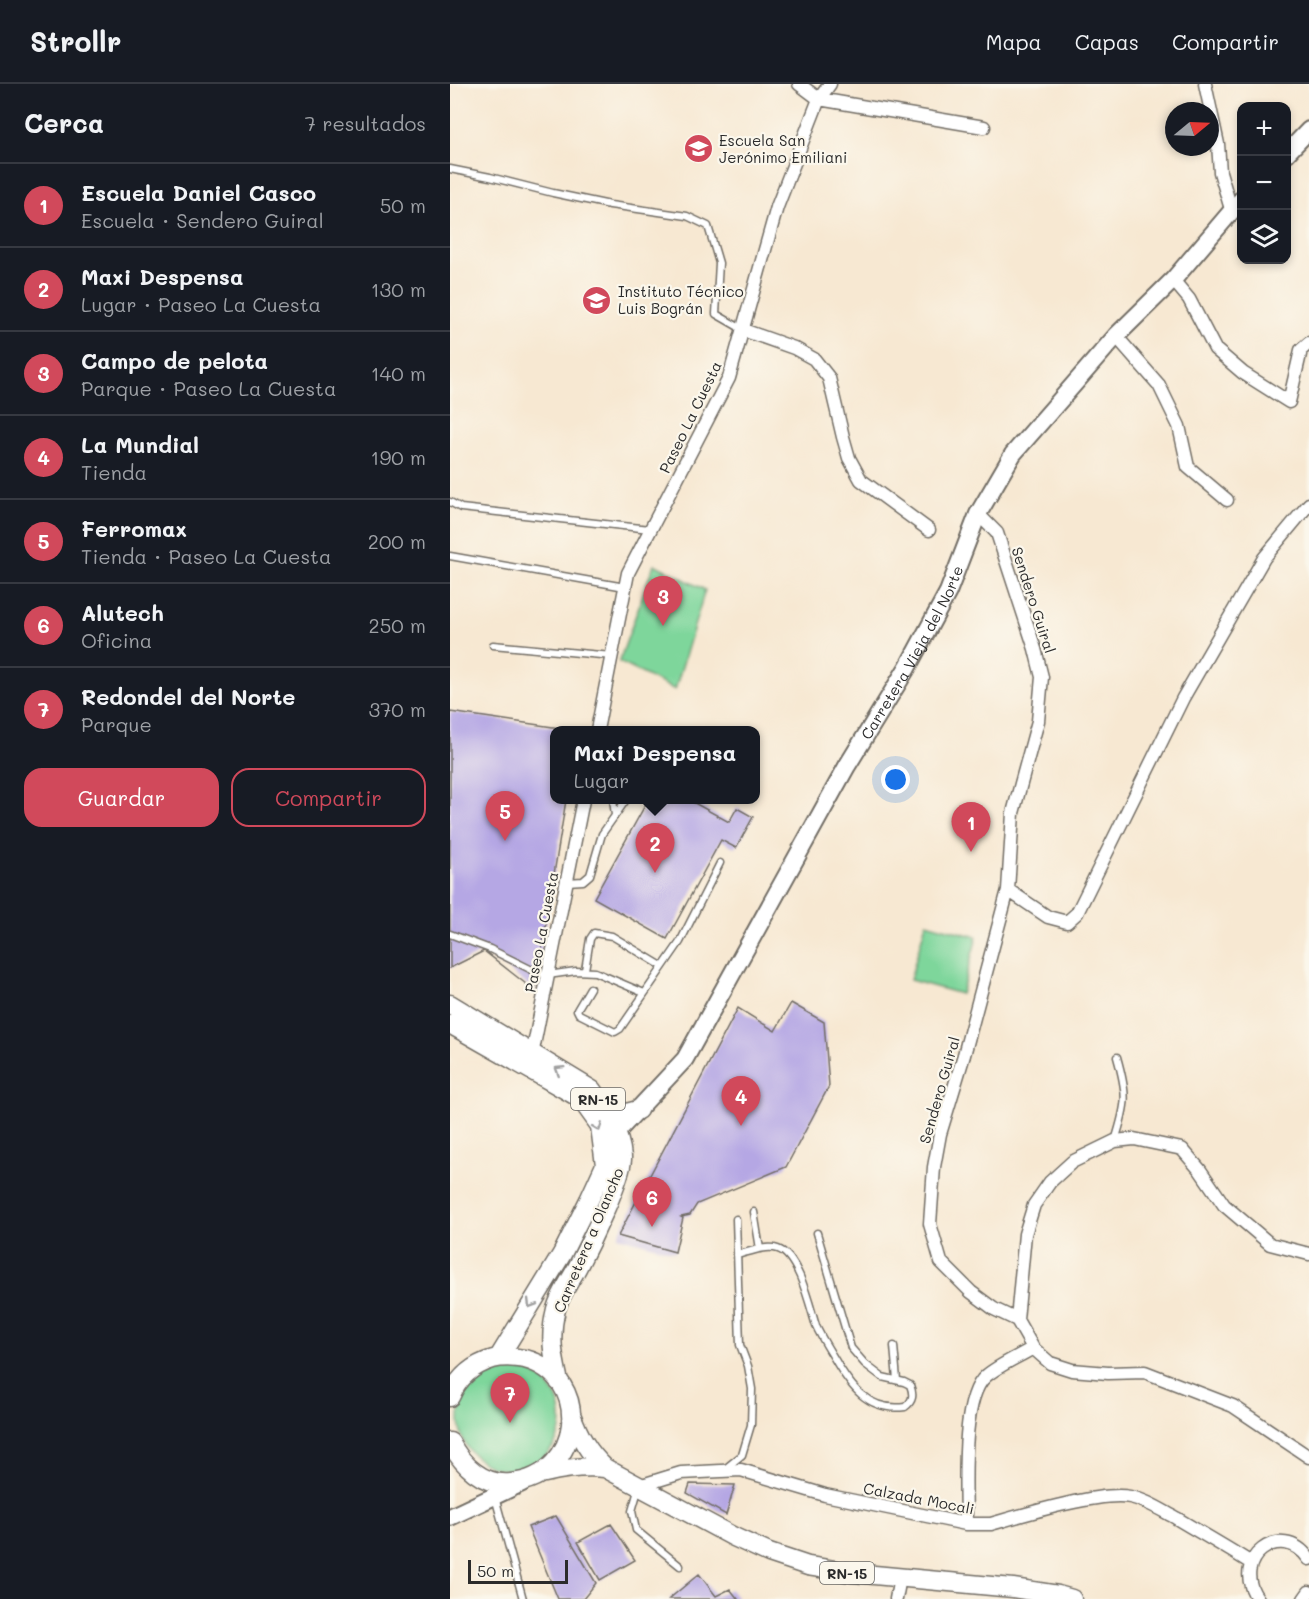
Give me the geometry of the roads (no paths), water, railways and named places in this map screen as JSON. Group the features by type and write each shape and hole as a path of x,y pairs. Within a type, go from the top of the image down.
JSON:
{"main road":[{"name":"Carretera a Olancho","path":"450,1004 580,1098 600,1126 604,1165 562,1254 499,1357"},
{"name":"Carretera a Olancho","path":"450,1023 592,1090 608,1113 616,1133 623,1159 612,1192 580,1262 556,1307 551,1342 559,1382"},
{"path":"608,1113 620,1115 638,1110"},
{"path":"450,1397 455,1386 468,1372 482,1362 499,1357"},
{"name":"RN-15","path":"499,1357 516,1357 532,1361 547,1370 559,1382 567,1397 578,1434 590,1453 605,1468 734,1537 769,1553 808,1566 900,1578 1013,1588 1072,1599"},
{"path":"535,1477 556,1462 566,1448 571,1431 572,1414"},
{"name":"RN-15","path":"450,1442 458,1458 472,1472 489,1480 508,1483 563,1468 605,1468"}],"street":[{"path":"799,84 819,99 984,127"},
{"name":"Paseo La Cuesta","path":"598,726 628,573 729,378 777,207 819,99 830,84"},
{"path":"1205,84 1218,144 1220,172 1236,204"},
{"path":"1291,150 1309,130"},
{"name":"Carretera Vieja del Norte","path":"616,1133 686,1059 847,766 907,668 948,592 978,514 1013,454 1116,336 1173,280 1236,204"},
{"path":"1173,280 1189,299 1215,349 1243,373 1289,402 1301,350 1309,343"},
{"path":"743,330 794,348 814,359 829,378 846,447 861,480 929,530"},
{"path":"1116,336 1159,385 1179,426 1188,467 1227,500"},
{"path":"1008,890 1048,917 1067,922 1077,913 1183,698 1264,558 1309,504"},
{"name":"Sendero Guiral","path":"978,514 997,533 1042,677 1038,721 1013,813 1008,890 964,1055 940,1134 934,1167 930,1224 941,1262 971,1292 994,1309 1017,1320"},
{"name":"Paseo La Cuesta","path":"530,1061 582,804"},
{"path":"1309,1254 1270,1244 1224,1205 1200,1170 1182,1149 1134,1139 1115,1141 1072,1162 1050,1182 1034,1205 1025,1234 1017,1320 1033,1348 1050,1363 1072,1371 1145,1372 1233,1406 1309,1457"},
{"path":"966,1524 966,1438 976,1388 986,1376 1033,1348"},
{"name":"Calzada Mocali","path":"639,1486 681,1473 741,1470 825,1495 966,1524 990,1524 1081,1502 1114,1496 1129,1497 1142,1500 1161,1510 1251,1563"},
{"path":"450,1517 535,1477"},
{"path":"1258,1599 1249,1582 1248,1572 1257,1554 1265,1547 1275,1543 1286,1543 1296,1546 1309,1559"},
{"path":"896,1599 900,1578"},
{"path":"1304,1599 1309,1592"}],"lane":[{"path":"450,169 610,205 666,215 687,216 708,226 719,263 716,314 743,330"},
{"path":"450,502 461,508 651,529"},
{"path":"450,556 625,586"},
{"path":"493,645 612,656"},
{"path":"613,804 615,815"},
{"path":"567,882 583,880 590,875 602,834 623,804"},
{"path":"590,988 577,1010 579,1014 615,1032 620,1029 680,942 720,863"},
{"path":"585,970 590,939 594,933 612,936 662,966"},
{"path":"450,934 490,949 536,972 548,975 585,970 644,993"},
{"path":"1115,1141 1125,1105 1126,1089 1117,1057"},
{"path":"754,1212 760,1249"},
{"path":"722,1471 742,1455 751,1425 752,1389 748,1365 740,1345 736,1219"},
{"path":"737,1255 760,1249 777,1249 783,1252 794,1265 819,1333 853,1388 878,1405 904,1407 911,1402 913,1395 910,1385 882,1377 865,1364 851,1348 817,1233"},
{"path":"894,1346 897,1380"},
{"path":"639,1486 632,1511 636,1530 680,1566"},
{"path":"495,1496 523,1599"}],"place":[{"name":"Escuela San Jerónimo Emiliani","path":"698,149"},
{"name":"Instituto Técnico Luis Bográn","path":"597,300"},
{"name":"Campo de pelota","path":"663,626"},
{"name":"Ferromax","path":"505,841"},
{"name":"Escuela Daniel Casco","path":"971,852"},
{"name":"Maxi Despensa","path":"655,873"},
{"name":"La Mundial","path":"741,1126"},
{"name":"Alutech","path":"652,1227"},
{"name":"Redondel del Norte","path":"510,1423"}]}
